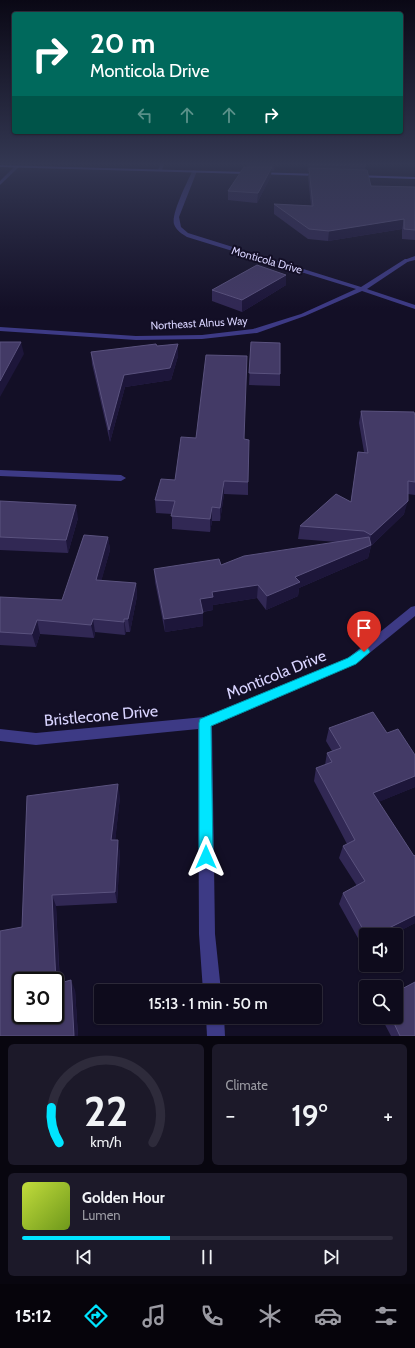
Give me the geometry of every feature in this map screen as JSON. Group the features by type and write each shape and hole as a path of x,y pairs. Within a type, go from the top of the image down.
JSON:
{"street":[{"name":"Monticola Drive","path":"178,212 176,224 181,231 203,241 362,289 415,307"},
{"name":"Northeast Alnus Way","path":"0,329 136,338 202,337 254,331 303,316 328,303 362,289 407,260 415,258"},
{"path":"0,473 121,478"},
{"name":"Monticola Drive","path":"205,723 352,661 415,610"},
{"path":"205,723 207,934 211,984"},
{"name":"Bristlecone Drive","path":"0,735 36,739 205,723"},
{"path":"215,1024 216,1036"}],"building":[{"path":"286,212 415,212 415,230 404,229 404,219 329,231 309,229"},
{"path":"257,265 286,275 242,300 212,290"},
{"path":"0,342 21,342 0,381"},
{"path":"251,342 280,343 280,374 249,373"},
{"path":"156,344 157,346 178,344 170,368 124,375 109,430 91,352"},
{"path":"206,355 247,356 244,439 249,440 248,482 224,481 220,508 212,507 210,519 171,516 175,501 155,500 161,479 175,480 181,437 196,438"},
{"path":"361,411 414,412 415,482 408,481 408,501 371,535 364,531 300,526 336,494 351,502 358,452 368,453"},
{"path":"0,501 76,505 66,540 0,537"},
{"path":"84,535 108,537 96,580 136,583 128,619 124,619 124,622 93,619 91,625 37,620 32,634 0,632 0,597 62,600"},
{"path":"369,537 371,545 295,577 300,582 267,596 258,585 212,592 213,597 200,599 203,613 164,619 154,569 219,559 221,565 244,556"},
{"path":"373,712 387,733 398,729 415,755 415,776 373,793 414,856 415,855 415,915 389,928 362,928 343,893 365,881 343,846 355,840 316,768 332,762 327,753 341,748 329,728"},
{"path":"118,784 111,840 118,840 115,892 52,895 55,972 12,972 12,1024 64,1024 64,982 71,980 74,1036 0,1036 0,931 22,927 27,796"},
{"path":"415,982 415,1036 400,1036 394,1024 403,1024 403,988"}],"route":[{"path":"206,857 205,723 352,661 364,652"}]}
